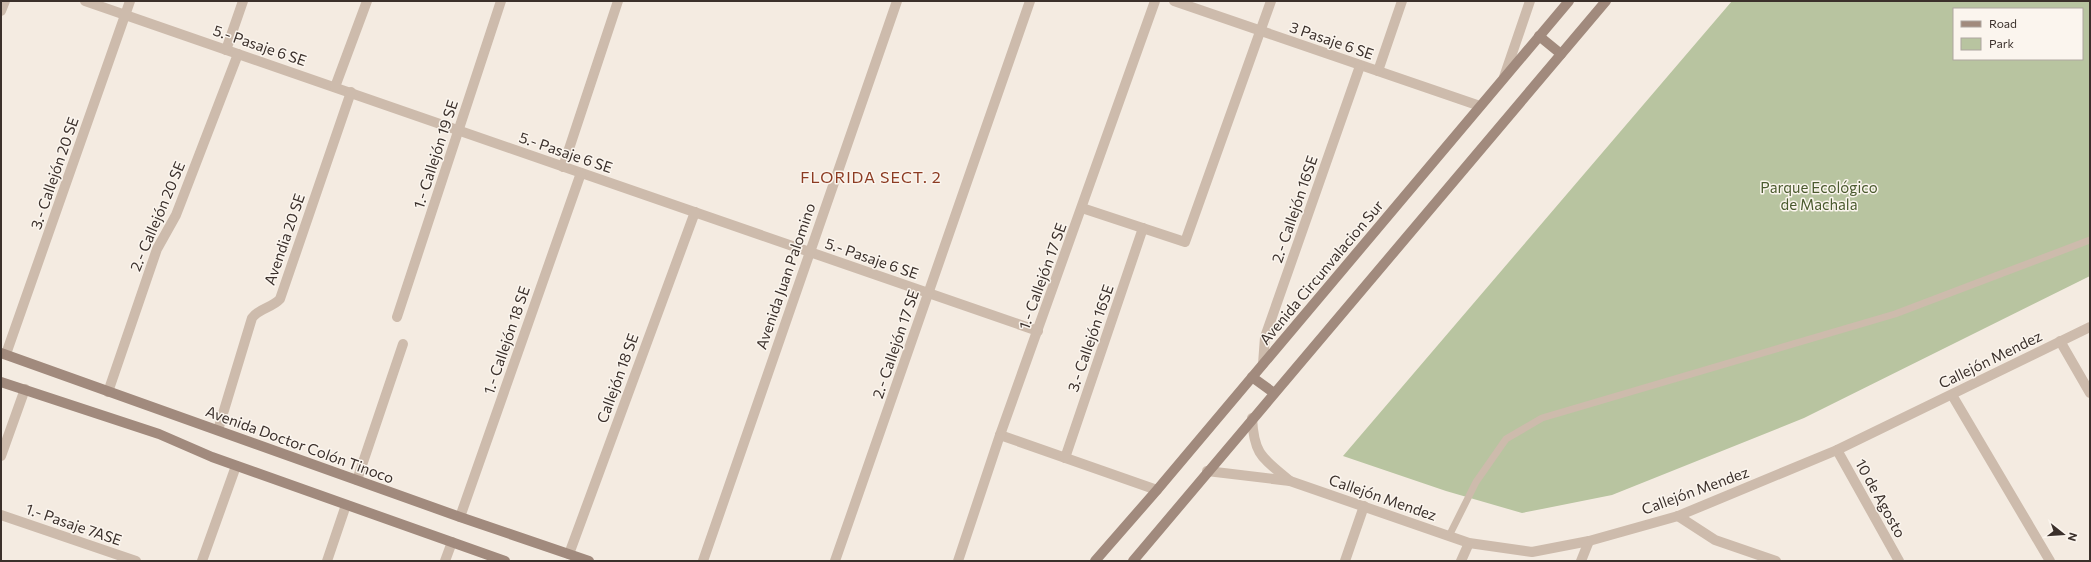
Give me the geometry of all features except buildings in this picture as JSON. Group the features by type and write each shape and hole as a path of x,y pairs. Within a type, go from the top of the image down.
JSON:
{"main road":[{"name":"Avenida Circunvalacion Sur","path":"1095,561 1157,490 1569,1"},
{"path":"1133,561 1252,418 1606,1"},
{"path":"1539,36 1561,54"},
{"name":"Avenida Doctor Colón Tinoco","path":"4,354 460,517 589,561"},
{"path":"1252,377 1274,392"},
{"path":"1,382 159,434 236,466 505,561"}],"street":[{"path":"1,11 5,1"},
{"name":"5.- Pasaje 6 SE","path":"85,1 1038,331"},
{"name":"3.- Callejón 20 SE","path":"4,354 130,1"},
{"path":"226,50 243,1"},
{"path":"335,87 366,1"},
{"name":"1.- Callejón 19 SE","path":"397,317 501,1"},
{"path":"564,167 618,1"},
{"name":"Avenida Juan Palomino","path":"703,561 897,1"},
{"name":"2.- Callejón 17 SE","path":"835,561 1030,1"},
{"name":"1.- Callejón 17 SE","path":"958,561 1000,435 1155,1"},
{"name":"3 Pasaje 6 SE","path":"1174,1 1480,106"},
{"path":"1082,208 1185,242 1271,1"},
{"path":"1378,71 1402,1"},
{"path":"1504,77 1530,1"},
{"name":"2.- Callejón 20 SE","path":"108,392 157,249 176,215 238,54"},
{"name":"2.- Callejón 16SE","path":"1263,364 1265,337 1360,66"},
{"name":"Avendia 20 SE","path":"218,430 252,318 259,311 276,303 280,299 351,92"},
{"name":"1.- Callejón 18 SE","path":"460,517 581,173"},
{"name":"Callejón 18 SE","path":"569,554 694,212"},
{"name":"3.- Callejón 16SE","path":"1065,458 1143,228"},
{"name":"Callejón Mendez","path":"1207,472 1290,481 1469,543 1532,552 1589,541 1678,516 1837,450 2090,327"},
{"path":"2060,341 2090,393"},
{"path":"357,480 403,344"},
{"path":"1,456 24,389"},
{"path":"1952,395 2050,561"},
{"name":"Callejón Mendez","path":"1252,418 1256,449 1290,481"},
{"path":"1000,435 1157,490"},
{"name":"10 de Agosto","path":"1837,450 1898,561"},
{"path":"202,561 236,466"},
{"path":"327,561 346,505"},
{"path":"1345,561 1364,506"},
{"name":"1.- Pasaje 7ASE","path":"1,515 136,561"},
{"path":"1678,516 1715,540 1776,561"},
{"path":"1580,561 1589,541"},
{"path":"445,561 452,542"},
{"path":"1461,561 1469,543"}],"lane":[{"path":"1449,536 1476,482 1506,439 1542,418 1895,314 2090,240"}],"green space":[{"name":"Parque Ecológico de Machala","path":"1732,1 2090,1 2090,276 1804,418 1612,495 1522,513 1446,491 1343,456"}],"district":[{"name":"FLORIDA SECT. 2","path":"871,176"}]}
